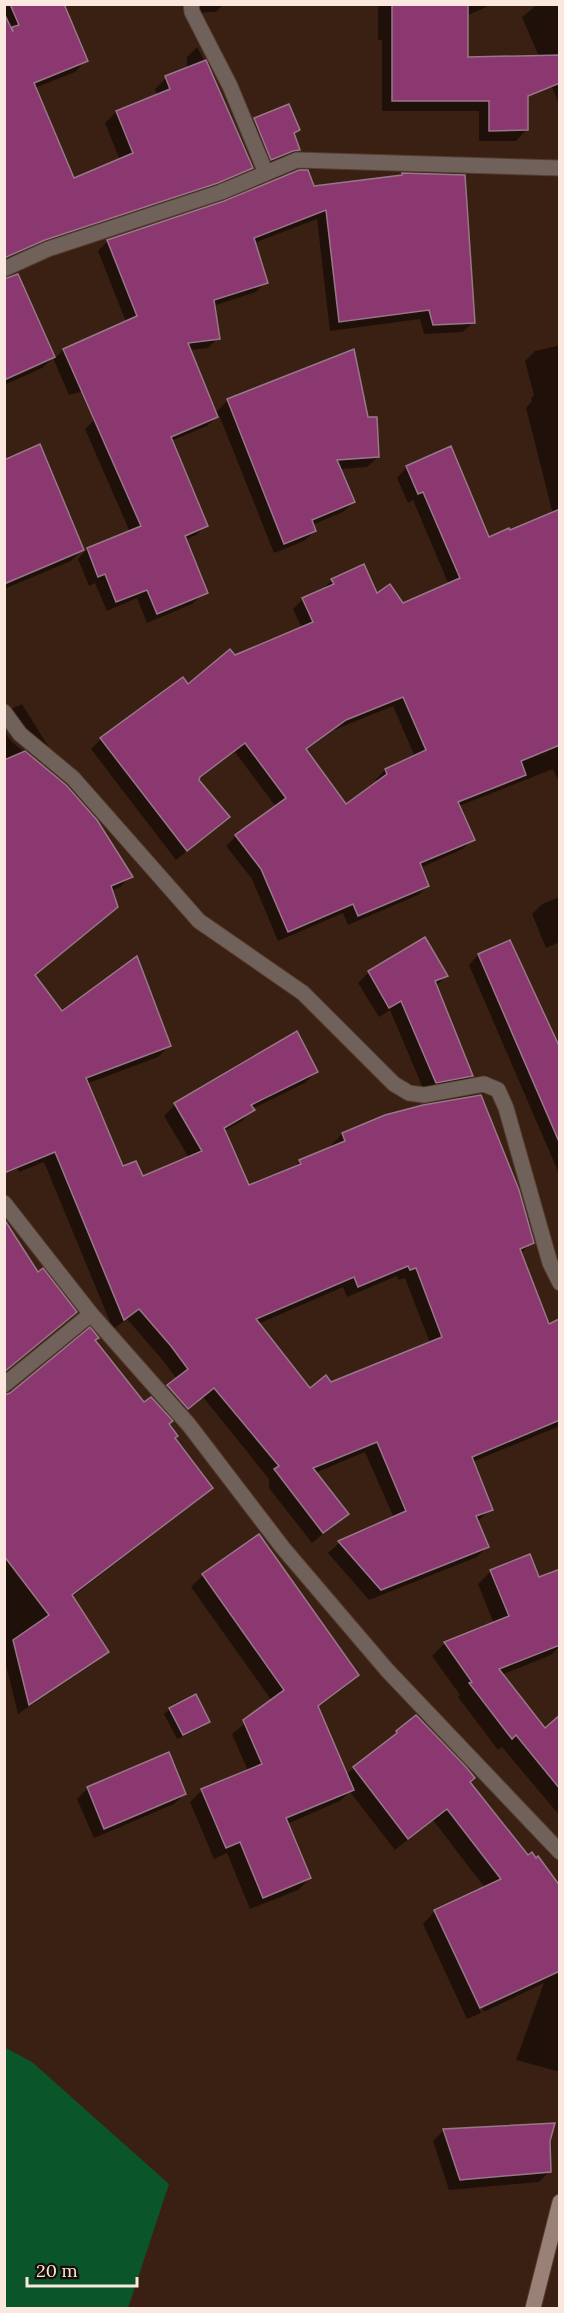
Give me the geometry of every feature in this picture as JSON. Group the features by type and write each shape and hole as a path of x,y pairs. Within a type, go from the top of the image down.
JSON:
{"main road":[{"path":"533,2308 560,2202"}],"street":[{"path":"191,4 192,12 230,86 266,173"},
{"path":"4,269 48,249 221,192 297,160 560,168"},
{"path":"4,712 20,734 73,778 199,921 303,993 394,1084 409,1093 424,1095 484,1084 498,1090 506,1108 549,1263 560,1283"},
{"path":"4,1203 92,1314 189,1425 283,1548 387,1670 560,1852"},
{"path":"4,1384 92,1314"}],"green space":[{"path":"4,2047 32,2062 169,2184 128,2308 5,2308"}],"building":[{"path":"10,4 64,4 88,61 34,83 74,178 133,153 116,111 170,89 165,76 206,60 253,168 218,183 45,240 4,258 4,13 13,32 12,27 19,25"},
{"path":"392,4 468,4 468,57 560,55 560,83 528,96 528,130 489,131 489,101 392,101"},
{"path":"289,104 300,130 294,133 300,150 271,160 254,118"},
{"path":"299,170 308,170 314,186 402,175 402,173 465,175 475,323 433,325 429,310 339,322 326,210 254,238 268,283 214,300 220,339 188,343 218,417 171,437 208,526 185,536 208,593 157,614 147,590 116,602 105,574 98,577 87,548 141,526 63,349 137,316 107,240 224,201"},
{"path":"18,274 55,357 4,380 4,279"},
{"path":"354,349 368,417 377,417 379,457 337,460 355,502 312,520 316,531 284,544 227,399"},
{"path":"40,444 84,550 4,584 4,460"},
{"path":"451,446 489,537 560,509 560,745 521,761 526,775 458,802 475,840 420,863 429,886 358,916 353,904 288,932 261,869 235,835 286,798 245,743 200,777 199,780 230,817 187,851 100,738 183,677 188,684 230,649 235,655 313,622 302,598 334,584 331,579 364,564 377,593 390,584 403,603 460,578 423,492 418,494 406,466","holes":["403,697 426,750 385,769 387,774 346,804 306,749 346,720"]},
{"path":"25,751 66,785 97,820 133,877 111,886 118,907 35,975 62,1011 137,956 171,1046 86,1078 123,1166 136,1161 143,1176 202,1151 174,1103 297,1031 318,1072 251,1105 255,1110 224,1128 249,1185 301,1164 299,1160 345,1141 342,1133 385,1115 423,1105 481,1095 519,1190 534,1243 520,1249 549,1324 559,1319 560,1420 472,1457 493,1510 476,1516 489,1547 381,1590 338,1541 406,1511 377,1442 313,1468 349,1514 323,1533 274,1469 279,1466 214,1388 188,1409 167,1385 188,1369 139,1309 124,1320 55,1152 4,1173 4,760","holes":["408,1266 410,1270 416,1268 442,1337 331,1382 326,1375 310,1388 256,1319 354,1277 358,1287"]},
{"path":"425,937 448,976 435,981 473,1076 436,1083 401,1001 389,1008 368,971"},
{"path":"510,940 560,1048 560,1144 478,954"},
{"path":"4,1219 38,1272 43,1268 77,1312 4,1372"},
{"path":"90,1327 99,1338 95,1340 144,1402 151,1397 173,1421 169,1424 178,1436 175,1438 213,1488 72,1595 109,1652 29,1705 13,1640 49,1615 4,1556 4,1395 10,1393"},
{"path":"259,1534 359,1675 318,1706 354,1790 286,1818 311,1878 263,1898 240,1842 226,1848 201,1789 262,1764 243,1720 284,1690 202,1574"},
{"path":"530,1554 539,1577 560,1569 560,1645 499,1669 545,1728 560,1715 560,1789 516,1735 512,1739 469,1683 472,1682 444,1642 509,1616 490,1570"},
{"path":"196,1694 210,1722 183,1735 169,1708"},
{"path":"416,1715 466,1767 475,1778 470,1782 528,1855 532,1852 536,1858 538,1856 560,1886 560,1971 480,2008 434,1910 501,1879 447,1809 408,1839 353,1767"},
{"path":"169,1752 186,1794 104,1829 87,1787"},
{"path":"555,2123 550,2141 551,2172 460,2180 443,2129"}]}
